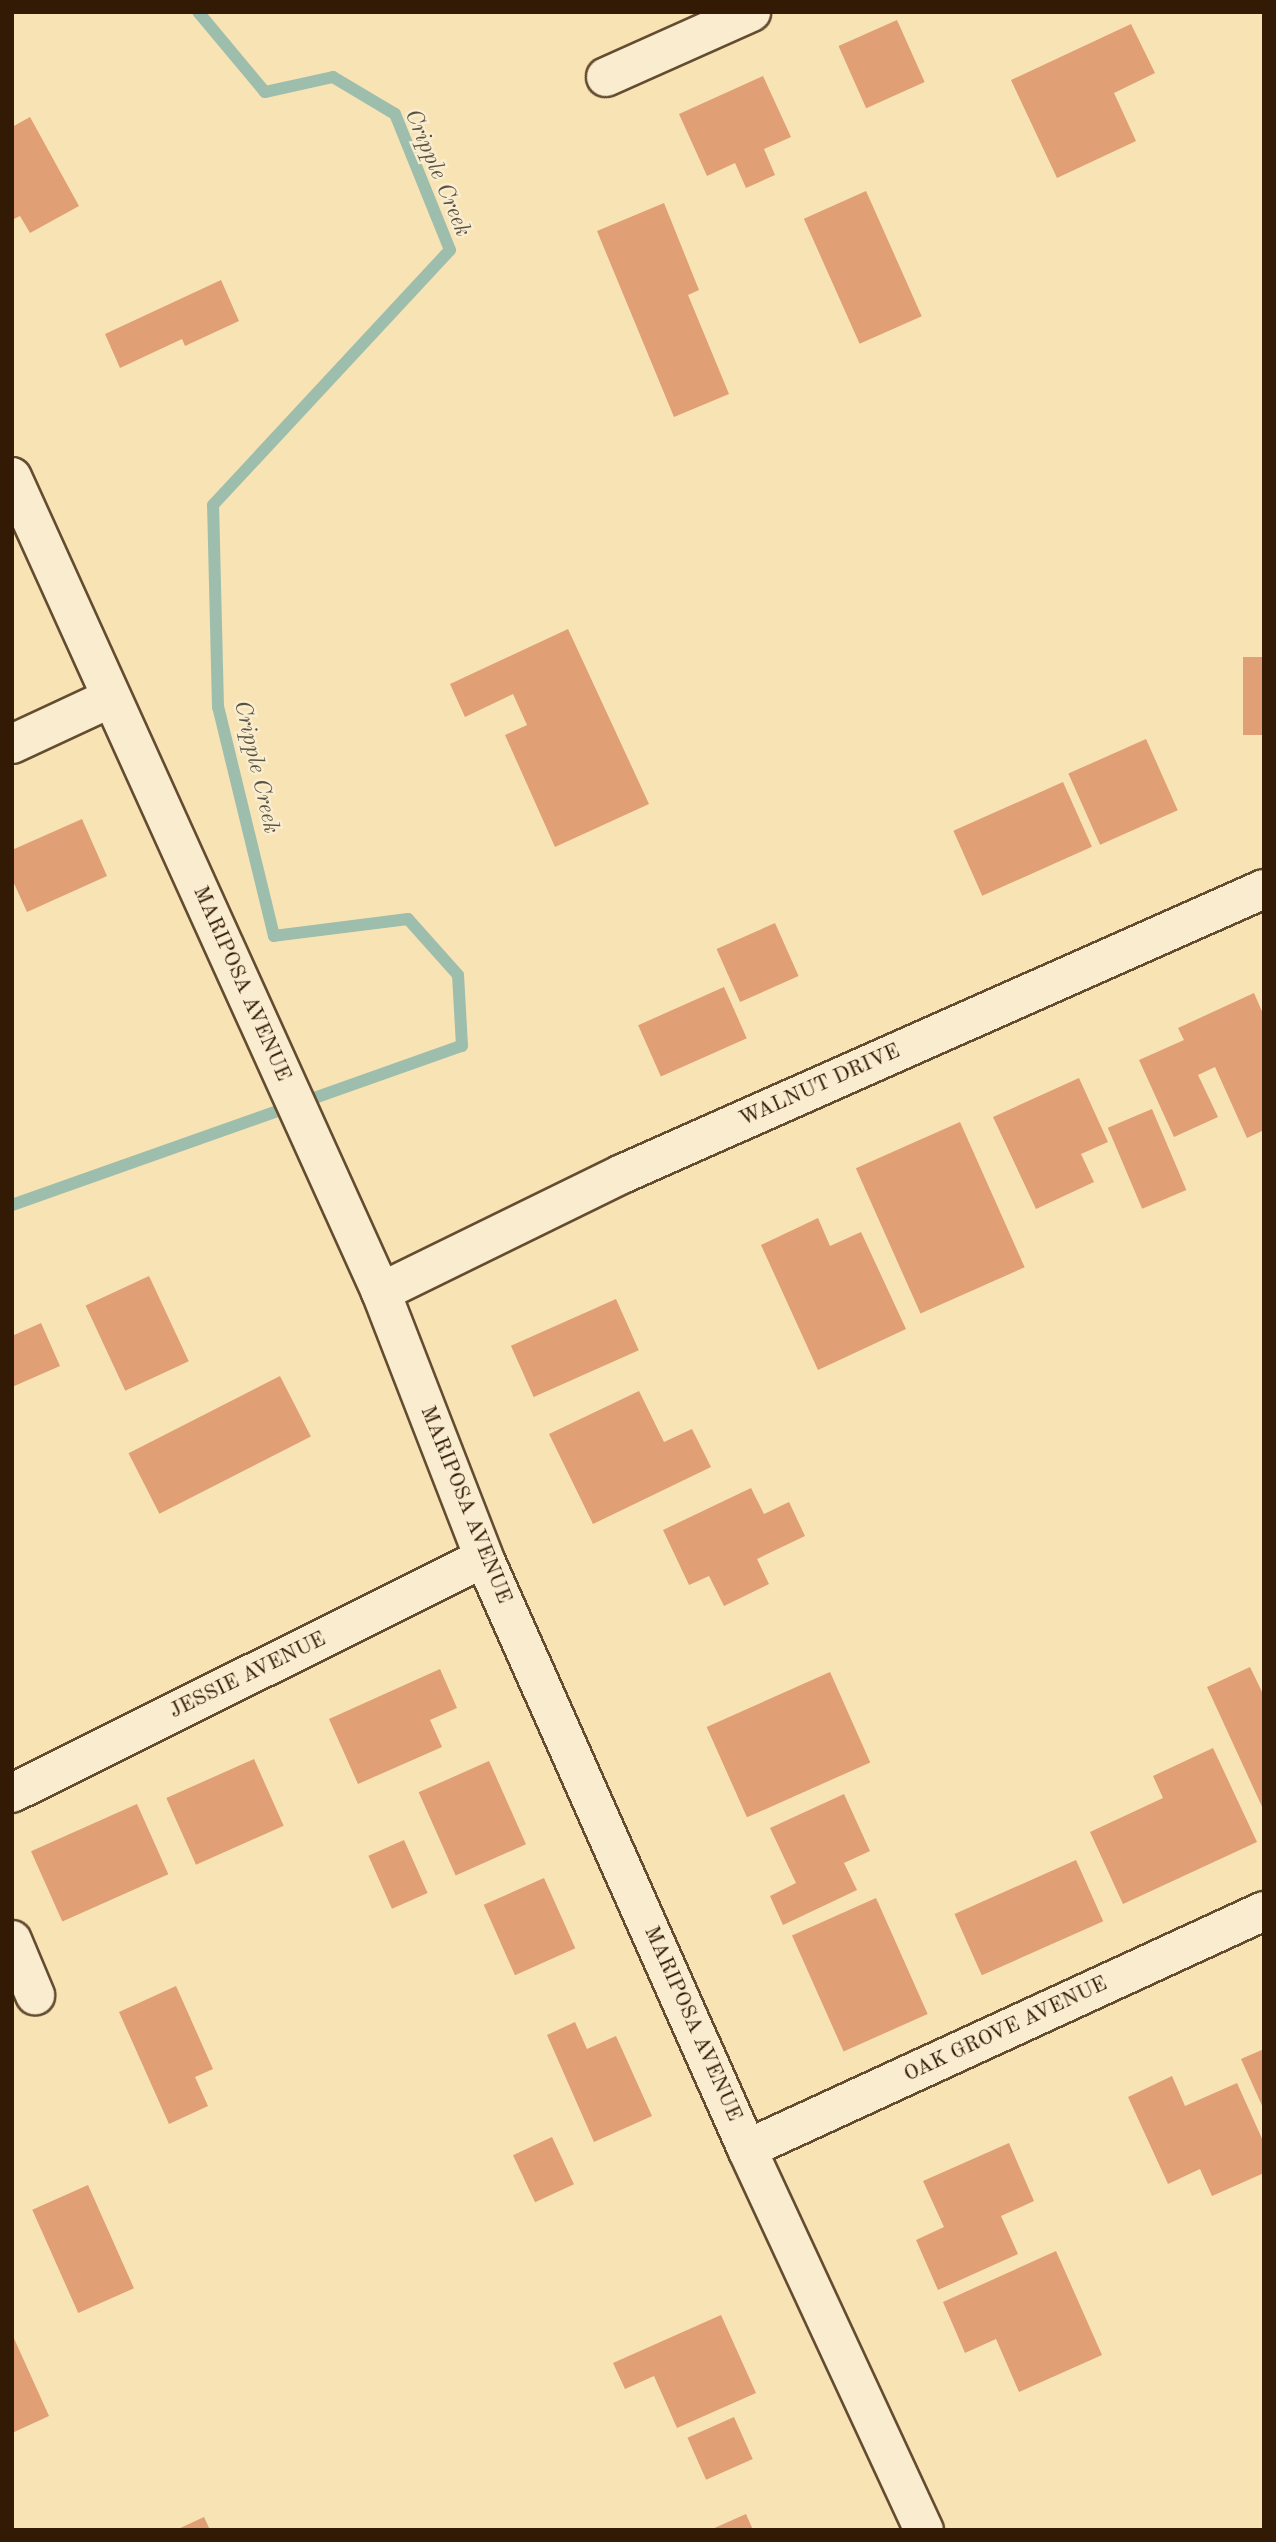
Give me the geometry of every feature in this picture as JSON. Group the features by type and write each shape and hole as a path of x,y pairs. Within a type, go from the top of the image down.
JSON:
{"street":[{"path":"607,77 751,12"},
{"name":"MARIPOSA AVENUE","path":"12,477 381,1292 484,1558 747,2149 924,2530"},
{"path":"12,744 111,698"},
{"name":"WALNUT DRIVE","path":"381,1292 622,1174 1264,889"},
{"name":"JESSIE AVENUE","path":"12,1793 484,1558"},
{"name":"OAK GROVE AVENUE","path":"747,2149 1264,1911"},
{"path":"12,1940 34,1995"}],"building":[{"path":"897,20 925,82 866,108 839,46"},
{"path":"1131,24 1155,73 1114,93 1136,141 1057,178 1011,80"},
{"path":"763,76 791,137 764,149 775,175 746,188 735,163 707,176 679,114"},
{"path":"30,117 79,206 30,233 20,216 12,220 12,127"},
{"path":"866,191 922,316 860,344 804,219"},
{"path":"664,203 699,290 688,295 729,394 674,417 597,231"},
{"path":"221,280 239,321 185,346 182,339 120,368 105,334"},
{"path":"568,629 649,804 555,847 505,735 527,725 513,694 465,717 450,684"},
{"path":"1243,657 1264,657 1264,735 1243,735"},
{"path":"1146,739 1178,810 1100,845 1068,774"},
{"path":"1063,782 1092,847 982,896 953,831"},
{"path":"82,819 107,876 27,912 12,879 12,850"},
{"path":"775,923 799,976 740,1002 717,949"},
{"path":"724,987 747,1038 661,1076 638,1025"},
{"path":"1254,993 1264,1016 1264,1130 1247,1138 1215,1067 1198,1075 1218,1117 1174,1137 1139,1060 1184,1040 1178,1028"},
{"path":"1079,1078 1108,1142 1081,1154 1094,1182 1036,1209 993,1117"},
{"path":"1152,1109 1186,1190 1142,1209 1108,1128"},
{"path":"960,1122 1025,1267 921,1314 856,1168"},
{"path":"818,1218 830,1246 861,1232 906,1329 818,1370 761,1245"},
{"path":"149,1276 189,1361 125,1391 86,1306"},
{"path":"616,1299 639,1350 534,1397 511,1346"},
{"path":"41,1323 60,1366 12,1387 12,1336"},
{"path":"280,1376 311,1437 159,1514 129,1453"},
{"path":"639,1391 664,1442 692,1429 711,1467 593,1524 549,1434"},
{"path":"751,1488 764,1514 789,1502 805,1536 757,1559 769,1584 724,1606 709,1576 689,1585 663,1530"},
{"path":"1250,1667 1264,1696 1264,1811 1207,1687"},
{"path":"440,1669 457,1708 430,1720 442,1747 358,1784 329,1719"},
{"path":"830,1672 870,1762 747,1817 707,1727"},
{"path":"1213,1748 1257,1842 1123,1904 1090,1832 1163,1798 1153,1776"},
{"path":"254,1759 284,1826 196,1865 166,1798"},
{"path":"489,1761 526,1844 456,1875 419,1792"},
{"path":"844,1794 870,1851 844,1863 857,1890 783,1925 770,1896 796,1883 770,1828"},
{"path":"137,1804 168,1874 62,1922 31,1851"},
{"path":"404,1840 428,1893 392,1909 368,1856"},
{"path":"1076,1860 1103,1921 982,1975 954,1914"},
{"path":"544,1878 575,1948 515,1975 484,1905"},
{"path":"876,1898 928,2014 844,2051 792,1935"},
{"path":"176,1986 213,2069 195,2077 208,2106 169,2124 119,2012"},
{"path":"575,2022 587,2049 616,2036 652,2116 594,2142 547,2035"},
{"path":"1264,2049 1264,2110 1241,2059"},
{"path":"1172,2076 1185,2106 1237,2083 1264,2143 1264,2173 1212,2196 1200,2169 1168,2184 1128,2097"},
{"path":"552,2137 574,2184 535,2202 513,2155"},
{"path":"1009,2143 1034,2201 1001,2216 1018,2254 938,2290 916,2240 944,2227 923,2181"},
{"path":"88,2185 134,2288 78,2313 32,2210"},
{"path":"1056,2251 1102,2355 1019,2392 996,2339 965,2353 943,2302"},
{"path":"721,2315 756,2393 677,2428 654,2376 625,2389 613,2363"},
{"path":"12,2334 49,2416 12,2433"},
{"path":"734,2417 753,2459 706,2480 687,2438"},
{"path":"746,2514 753,2530 710,2530"},
{"path":"204,2517 210,2530 176,2530"}],"waterway":[{"name":"Cripple Creek","path":"12,1205 462,1046 458,975 408,919 274,936 218,707 213,505 450,250 395,114 333,77 265,92 198,12"}]}
